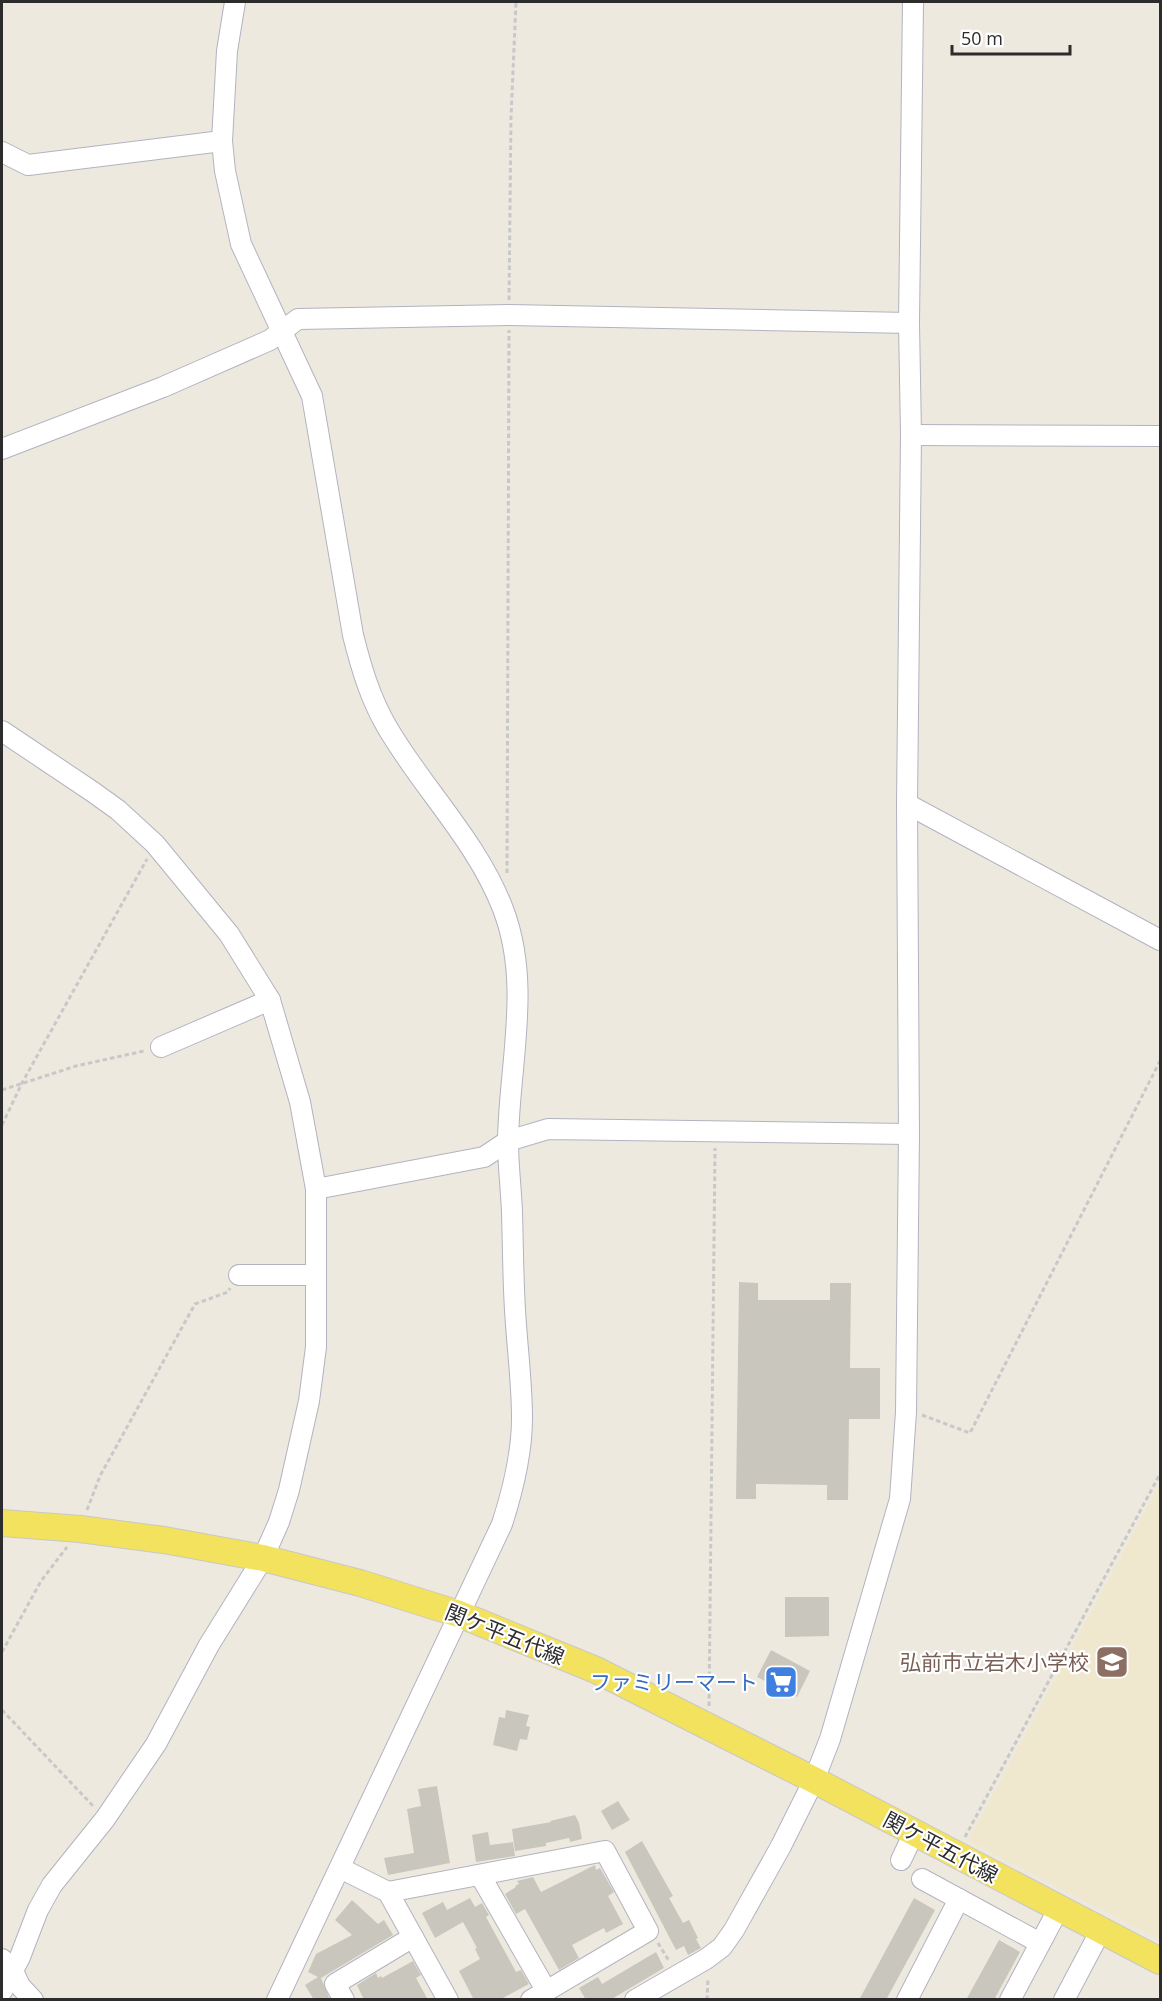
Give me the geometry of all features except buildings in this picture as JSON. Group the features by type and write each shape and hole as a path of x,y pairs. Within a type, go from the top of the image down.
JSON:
{"main road":[{"name":"関ケ平五代線","path":"2,1523 80,1529 164,1540 263,1557 459,1614 596,1670 814,1780 1161,1961"}],"street":[{"path":"235,2 227,51 222,141 225,171 241,244 312,396 352,635 373,700 386,725 466,840 487,875 503,909 510,935 518,987 508,1141 522,1419 508,1506 502,1524 278,2000"},
{"path":"635,2000 706,1959 722,1947 782,1846 814,1780 830,1739 900,1499 906,1412 909,1134 907,804 913,2"},
{"path":"2,152 28,165 222,141"},
{"path":"2,449 163,387 270,340 298,319 509,315 909,323"},
{"path":"911,435 1161,436"},
{"path":"2,730 118,810 155,844 229,934 270,1000 300,1102 316,1189 316,1347 309,1401 289,1490 279,1522 263,1557 209,1645 156,1744 105,1819 52,1885 38,1910 20,1958 7,1965"},
{"path":"907,804 1161,940"},
{"path":"161,1047 270,1000"},
{"path":"316,1189 484,1157 508,1141 548,1130 909,1134"},
{"path":"239,1275 316,1275"},
{"path":"902,1860 914,1833"},
{"path":"388,1892 605,1851 648,1931 538,1995 480,1875"},
{"path":"340,1868 388,1892 448,2000"},
{"path":"922,1879 1040,1943"},
{"path":"907,2000 959,1899"},
{"path":"1010,2000 1059,1908"},
{"path":"1064,2000 1101,1930"},
{"path":"344,2000 335,1984 413,1936"},
{"path":"2,1991 7,1965"},
{"path":"7,1965 20,1986 33,2000"}],"path":[{"path":"506,877 511,117 516,2"},
{"path":"2,1125 22,1083 155,844"},
{"path":"2,1090 76,1066 161,1047"},
{"path":"906,1412 970,1433 1161,1061"},
{"path":"708,1728 715,1131"},
{"path":"2,1652 41,1581 80,1529 100,1476 195,1304 228,1292 239,1275"},
{"path":"956,1854 1161,1474"},
{"path":"2,1710 105,1819"},
{"path":"648,1931 655,1938 677,1975"}],"shaded area":[{"name":"弘前市立岩木小学校","path":"1160,1483 1160,1940 968,1841"}],"place":[{"name":"弘前市立岩木小学校","path":"1112,1662"},
{"name":"ファミリーマート","path":"781,1682"}]}
